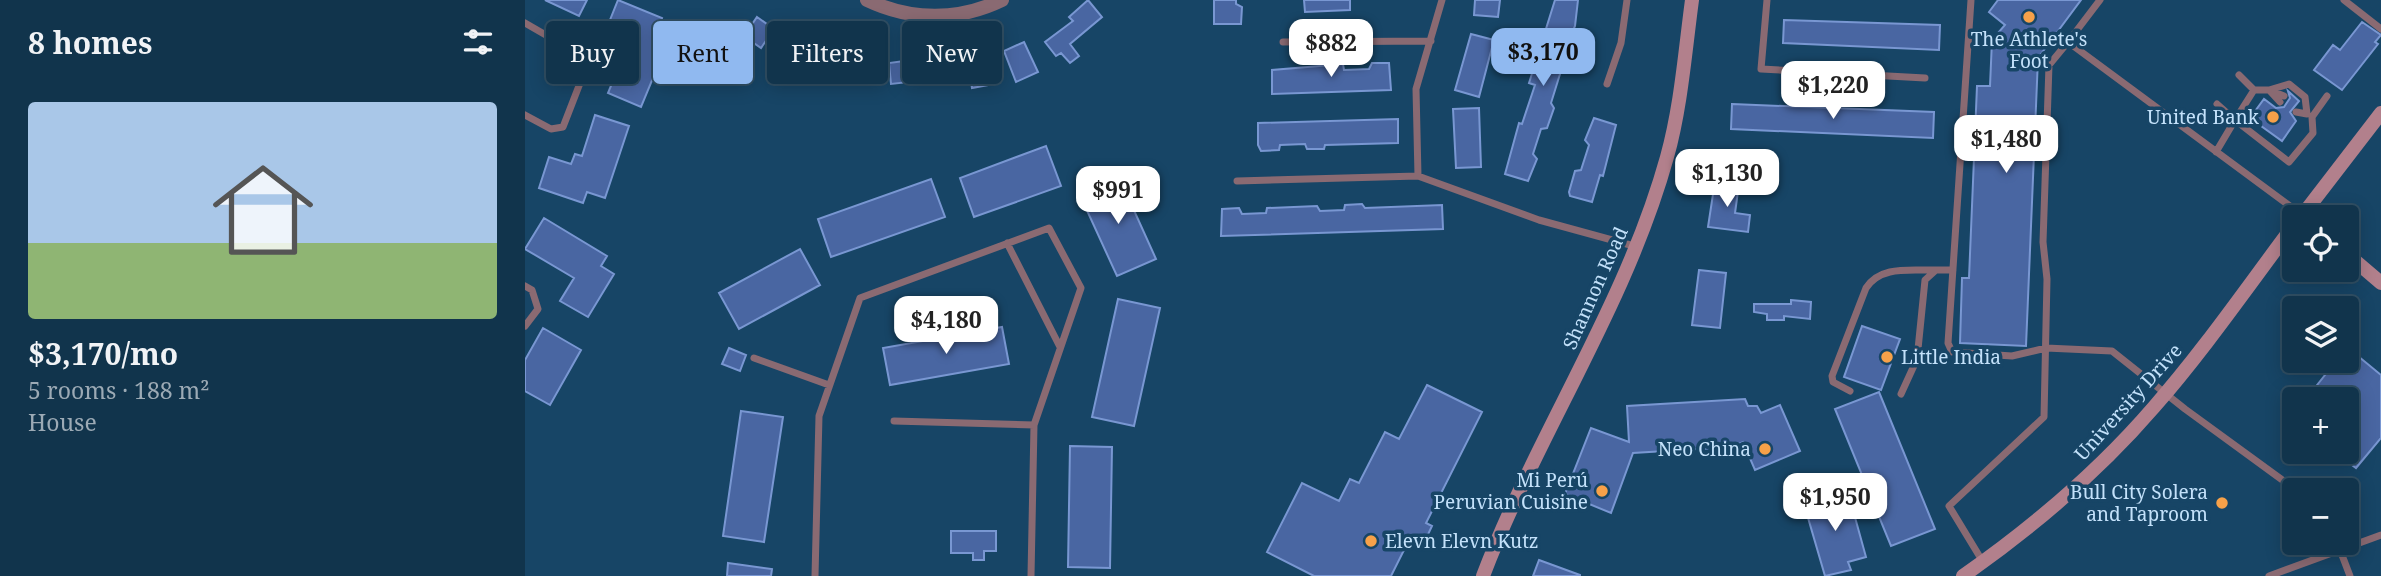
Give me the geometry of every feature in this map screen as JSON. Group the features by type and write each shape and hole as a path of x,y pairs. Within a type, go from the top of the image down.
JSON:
{"street":[{"path":"867,0 906,13 927,16 951,16 1002,0"},
{"name":"Shannon Road","path":"1483,576 1634,246 1667,157 1692,0"},
{"name":"University Drive","path":"2311,205 2381,113"},
{"name":"University Drive","path":"1963,576 2067,496 2122,443 2165,394 2282,242"},
{"path":"2359,264 2381,283"}],"lane":[{"path":"1419,176 1416,89 1442,0"},
{"path":"1607,84 1621,43 1627,0"},
{"path":"1767,0 1761,69 1925,78"},
{"path":"1971,0 1948,343 1952,352 2013,356 2046,348 2112,351 2165,394 2282,480"},
{"path":"1983,562 1949,506 2045,418 2047,279 2043,242 2049,65 2100,0"},
{"path":"2344,0 2381,29"},
{"path":"525,23 589,60 571,100 563,127 551,129 525,115"},
{"path":"1283,42 1431,41"},
{"path":"2068,42 2282,205"},
{"path":"2217,104 2288,162 2313,133 2305,97 2288,84 2269,90 2254,90 2239,75"},
{"path":"2216,152 2254,90"},
{"path":"2269,90 2282,99"},
{"path":"2309,116 2327,96"},
{"path":"2297,110 2309,116"},
{"path":"1237,181 1419,176 1539,220 1634,246"},
{"path":"815,576 819,416 860,298 1049,228 1081,288 1034,425 1031,576"},
{"path":"1007,243 1061,347"},
{"path":"1901,394 1917,359 1925,280 1935,270"},
{"path":"1850,391 1833,382 1832,376 1866,288 1873,277 1885,271 1953,270"},
{"path":"525,286 532,290 538,309 525,326"},
{"path":"754,358 829,385"},
{"path":"894,421 1034,425"},
{"path":"2359,541 2381,535"},
{"path":"2269,576 2318,555"},
{"path":"2342,555 2350,576"}],"building":[{"path":"545,0 587,0 579,16"},
{"path":"618,0 662,18 661,21 653,21 653,78 641,107 608,93 612,84 639,84 639,21 610,21"},
{"path":"1088,0 1102,17 1070,44 1079,56 1070,63 1061,53 1056,56 1045,42 1073,21 1069,17"},
{"path":"1214,0 1236,0 1236,4 1242,7 1241,24 1214,24"},
{"path":"1304,0 1350,0 1350,10 1305,12"},
{"path":"1475,0 1500,0 1498,17 1474,15"},
{"path":"1555,0 1578,0 1575,26 1556,70 1560,74 1551,103 1554,108 1547,128 1541,129 1533,154 1537,159 1528,181 1505,174 1519,123 1522,124 1535,85 1529,83"},
{"path":"1998,0 2081,0 2038,58 2026,346 1960,343 1962,278 1969,278 1977,86 1990,86 1992,40 2005,25 1989,12"},
{"path":"757,17 767,24 767,39 761,48 753,42 753,23"},
{"path":"1784,20 1940,25 1939,50 1783,43"},
{"path":"2362,22 2381,35 2375,42 2378,44 2342,90 2314,70 2333,45 2340,50"},
{"path":"1471,34 1494,40 1479,97 1455,90"},
{"path":"1024,42 1038,72 1016,82 1004,51"},
{"path":"902,61 902,83 891,84 889,63"},
{"path":"1372,63 1389,63 1391,90 1272,94 1272,70 1343,64 1344,70 1369,69"},
{"path":"971,84 994,84 972,88"},
{"name":"United Bank","path":"2288,91 2299,101 2290,112 2296,121 2282,141 2250,118 2264,99 2276,108 2284,107 2290,98"},
{"path":"1732,104 1934,112 1933,138 1731,129"},
{"path":"1479,108 1481,167 1456,168 1453,109"},
{"path":"595,115 629,126 605,198 587,192 583,203 539,188 549,157 571,164 575,154 582,156"},
{"path":"1594,118 1616,125 1603,176 1600,175 1592,202 1570,196 1569,192 1575,171 1581,170 1589,145 1585,140"},
{"path":"1398,119 1398,143 1325,145 1324,149 1307,149 1305,144 1280,145 1279,150 1261,151 1258,145 1258,123"},
{"path":"1046,146 1061,186 974,217 960,178"},
{"path":"1118,175 1156,259 1117,276 1079,193"},
{"path":"931,179 945,217 831,257 818,219"},
{"path":"1715,181 1739,184 1735,213 1750,215 1748,232 1708,227"},
{"path":"1362,204 1365,208 1442,205 1443,229 1221,236 1222,209 1239,208 1242,214 1266,213 1267,208 1317,206 1320,211 1344,210 1345,205"},
{"path":"544,218 607,256 601,266 614,274 588,317 560,301 574,278 525,249"},
{"path":"800,249 820,285 739,329 719,293"},
{"path":"1699,270 1726,273 1720,328 1692,325"},
{"path":"1118,299 1160,308 1134,426 1092,417"},
{"path":"1791,300 1811,302 1810,319 1784,316 1784,320 1767,320 1767,314 1754,312 1754,304 1791,304"},
{"path":"1862,326 1900,339 1881,390 1844,377"},
{"path":"1002,327 1009,364 890,385 883,348"},
{"path":"543,328 581,350 550,405 525,391 525,360"},
{"path":"729,348 746,355 740,371 722,364"},
{"path":"2359,357 2381,375 2381,438 2356,468 2351,464 2359,464 2359,387 2316,387 2327,373 2359,373"},
{"path":"1427,385 1482,412 1426,523 1432,526 1423,545 1410,538 1391,576 1314,576 1267,552 1302,483 1339,501 1350,479 1359,483 1385,432 1399,439"},
{"path":"1879,392 1935,529 1891,546 1835,409"},
{"path":"1745,399 1748,406 1757,406 1761,413 1780,405 1800,451 1755,470 1743,442 1732,447 1633,453 1611,513 1565,494 1591,428 1629,442 1627,406"},
{"path":"741,411 783,417 764,542 723,536"},
{"path":"1070,446 1112,447 1110,568 1068,567"},
{"path":"1848,492 1866,557 1848,562 1851,570 1825,576 1804,504"},
{"path":"951,531 996,531 996,551 984,551 984,560 973,560 973,553 951,553"},
{"path":"1539,560 1580,575 1580,576 1533,576"},
{"path":"728,563 772,569 771,576 727,576"}],"place":[{"name":"The Athlete's Foot","path":"2029,17"},
{"name":"United Bank","path":"2273,117"},
{"name":"Little India","path":"1887,357"},
{"name":"Neo China","path":"1765,449"},
{"name":"Mi Perú Peruvian Cuisine","path":"1602,491"},
{"name":"Bull City Solera and Taproom","path":"2222,503"},
{"name":"Elevn Elevn Kutz","path":"1371,541"}]}
